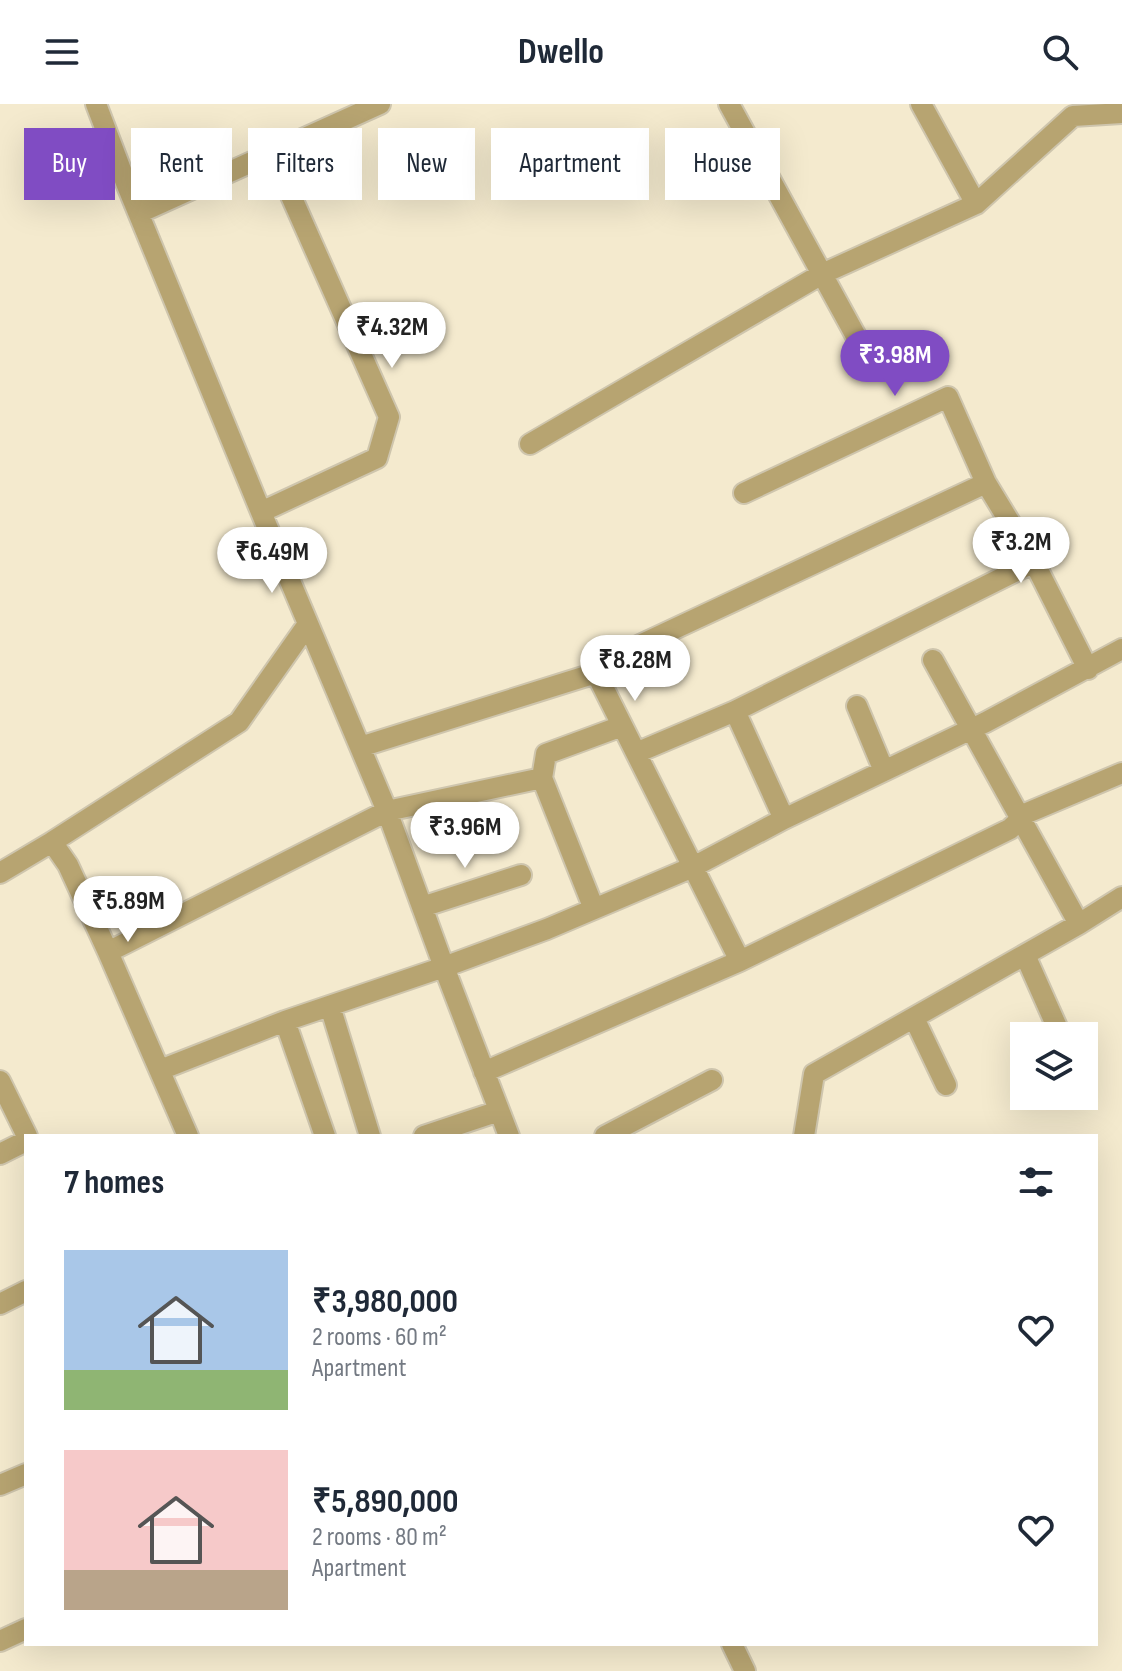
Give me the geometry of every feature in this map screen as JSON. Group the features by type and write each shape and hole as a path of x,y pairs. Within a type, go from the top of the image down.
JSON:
{"street":[{"path":"96,104 261,512 387,811 508,1134"},
{"path":"327,128 380,104"},
{"path":"729,104 863,349"},
{"path":"921,104 976,204"},
{"path":"530,444 822,274 976,204 1067,113 1073,116 1122,113"},
{"path":"139,213 248,164"},
{"path":"261,512 377,458 389,417 293,200"},
{"path":"744,493 948,397 986,483 1034,562 1088,669"},
{"path":"360,747 596,673 610,659 986,483"},
{"path":"636,753 735,711 1034,562"},
{"path":"0,873 239,722 308,624"},
{"path":"160,1070 285,1021 547,929 693,867 784,819 971,729 1122,649"},
{"path":"933,660 1079,924"},
{"path":"596,673 740,961"},
{"path":"857,706 884,771"},
{"path":"735,711 784,819"},
{"path":"594,909 542,778 546,754 622,726"},
{"path":"484,1072 740,961 1010,829 1027,813 1122,773"},
{"path":"108,952 387,811 542,778"},
{"path":"52,842 68,865 187,1134"},
{"path":"422,907 521,875"},
{"path":"804,1134 814,1074 1122,897"},
{"path":"1025,955 1055,1022"},
{"path":"330,1006 369,1134"},
{"path":"914,1018 946,1085"},
{"path":"285,1021 324,1134"},
{"path":"609,1134 712,1080"},
{"path":"0,1081 24,1135"},
{"path":"430,1134 499,1111"},
{"path":"0,1154 24,1140"},
{"path":"0,1304 24,1292"},
{"path":"0,1485 24,1475"},
{"path":"0,1641 24,1630"},
{"path":"733,1646 745,1671"}]}
